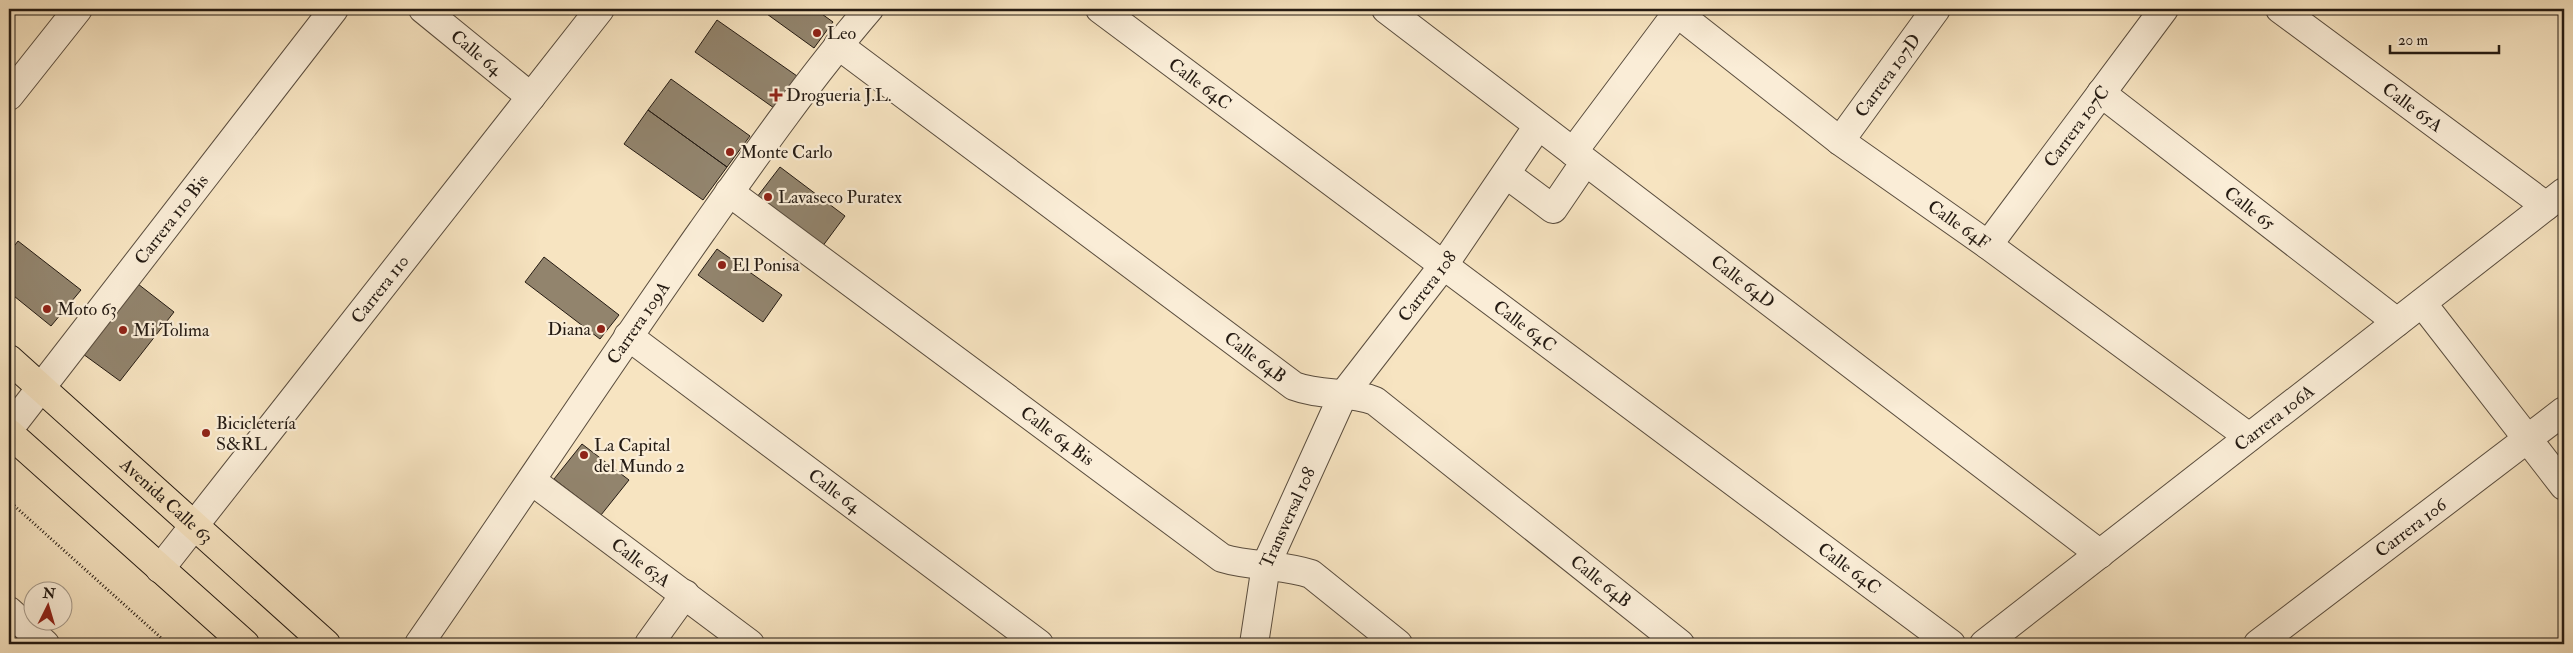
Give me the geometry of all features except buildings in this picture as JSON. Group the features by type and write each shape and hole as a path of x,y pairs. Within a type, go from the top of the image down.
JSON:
{"main road":[{"name":"Avenida Calle 63","path":"9,359 326,644"},
{"path":"9,431 245,644"}],"street":[{"path":"9,96 78,9"},
{"name":"Carrera 110 Bis","path":"9,431 334,9"},
{"name":"Calle 64","path":"423,9 531,97"},
{"name":"Carrera 110","path":"160,569 600,9"},
{"name":"Carrera 109A","path":"419,644 532,481 628,336 729,192 838,45 869,9"},
{"name":"Calle 64C","path":"1100,9 1951,644"},
{"name":"Calle 64D","path":"1386,9 2100,554"},
{"name":"Carrera 107D","path":"1840,141 1936,9"},
{"name":"Carrera 107C","path":"1988,246 2164,9"},
{"name":"Calle 65A","path":"2280,9 2555,199"},
{"path":"1506,174 1552,209 1579,157 1676,10"},
{"name":"Calle 64F","path":"1676,10 1840,141 1988,246 2249,437"},
{"name":"Calle 64B","path":"838,45 1294,386 1311,392 1361,396 1375,401 1680,644"},
{"name":"Calle 65","path":"2102,93 2397,322"},
{"name":"Carrera 108","path":"1343,395 1442,266 1538,126"},
{"name":"Calle 64 Bis","path":"729,192 1222,558 1237,563 1298,569 1311,574 1398,644"},
{"name":"Carrera 106A","path":"1984,644 2555,199"},
{"path":"2422,303 2564,486"},
{"name":"Calle 64","path":"628,336 1040,644"},
{"name":"Transversal 108","path":"1254,644 1266,565 1343,395"},
{"name":"Carrera 106","path":"2258,644 2564,411"},
{"name":"Calle 63A","path":"532,481 750,644"},
{"path":"649,644 685,594"},
{"path":"9,611 45,644"}],"path":[{"path":"9,501 168,644"}],"place":[{"name":"Leo","path":"817,33"},
{"name":"Drogueria J.L.","path":"776,95"},
{"name":"Monte Carlo","path":"730,152"},
{"name":"Lavaseco Puratex","path":"768,197"},
{"name":"El Ponisa","path":"722,265"},
{"name":"Moto 63","path":"47,309"},
{"name":"Diana","path":"601,329"},
{"name":"Mi Tolima","path":"123,330"},
{"name":"Bicicletería S&RL","path":"206,433"},
{"name":"La Capital del Mundo 2","path":"584,455"}]}
